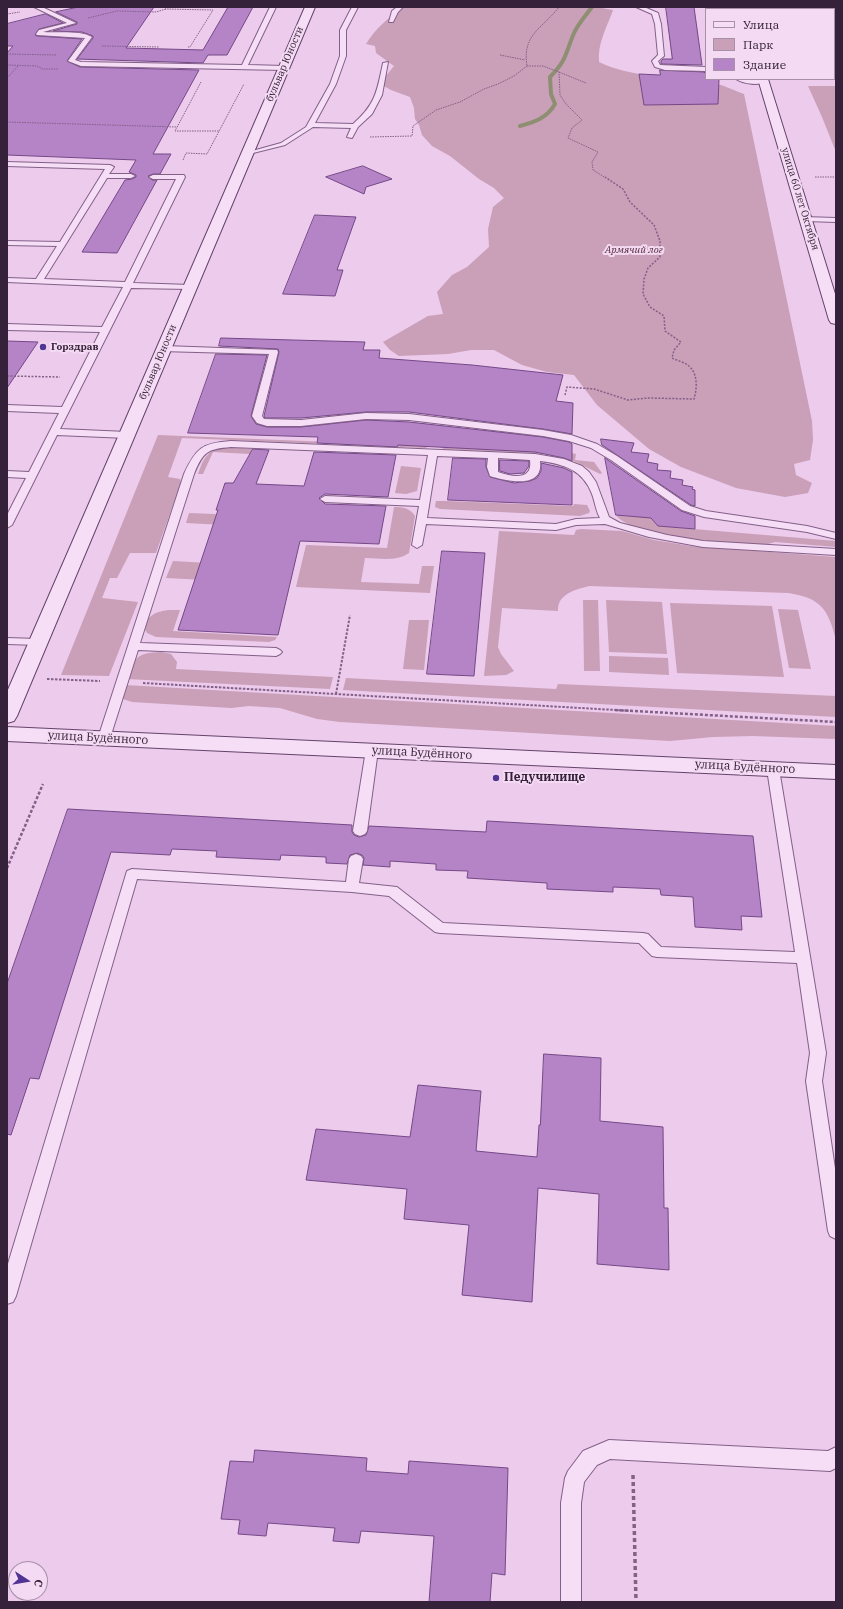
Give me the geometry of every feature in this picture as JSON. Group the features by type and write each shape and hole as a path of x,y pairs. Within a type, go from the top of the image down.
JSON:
{"street":[{"name":"бульвар Юности","path":"7,716 310,7"},
{"name":"улица 60 лет Октября","path":"764,80 836,320"},
{"name":"улица Будённого","path":"7,734 836,772"}],"lane":[{"path":"37,7 73,24 41,31 38,34 84,35 89,37 71,61 81,64 284,68"},
{"path":"244,67 273,7"},
{"path":"247,154 283,144 309,128 333,84 343,56 343,30 355,7"},
{"path":"391,21 395,11 400,7"},
{"path":"639,7 655,14 658,24 661,56 655,61 657,66 665,68 705,69"},
{"path":"350,137 354,126 369,114 379,95 386,63"},
{"path":"742,80 764,80"},
{"path":"311,125 354,126"},
{"path":"7,164 110,167 39,281"},
{"path":"105,176 132,176"},
{"path":"7,525 181,178 153,177"},
{"path":"806,220 836,220"},
{"path":"7,243 62,244"},
{"path":"7,280 190,286"},
{"path":"7,327 105,330"},
{"path":"164,349 274,352 257,416 260,421 267,423 301,424 366,416 408,417 543,433 571,438 594,446 614,458 686,508 704,514 807,529 836,536"},
{"path":"7,408 65,410"},
{"path":"54,432 127,435"},
{"path":"104,738 189,474 197,454 205,448 231,444 433,452 535,457 561,460 578,467 587,474 592,482 603,515 607,521"},
{"path":"417,545 433,452"},
{"path":"493,455 492,467 494,474 505,478 521,479 531,475 536,469 535,457"},
{"path":"7,474 32,475"},
{"path":"325,499 424,503"},
{"path":"422,521 556,528 576,522 607,521 656,536 695,543 836,552"},
{"path":"7,641 38,642"},
{"path":"133,646 276,652"},
{"path":"360,831 372,750"},
{"path":"773,768 818,1053 814,1081 836,1231"},
{"path":"352,887 356,859"},
{"path":"8,1286 132,874 352,887 392,891 440,928 643,938 657,952 803,958"},
{"path":"571,1602 571,1503 575,1478 590,1458 609,1449 830,1461 836,1457"}],"path":[{"path":"167,7 165,9 213,10 190,47 182,47"},
{"path":"527,66 525,60 526,47 537,29 559,7"},
{"path":"98,45 159,47"},
{"path":"500,55 525,60"},
{"path":"7,78 18,65"},
{"path":"350,137 412,136 413,126 436,110 460,102 484,89 498,84 514,76 527,66 543,66 550,68 586,83"},
{"path":"213,141 252,67"},
{"path":"559,72 560,95 566,104 582,120 572,128 568,138 598,152 592,162 593,170 623,189 630,202 654,225 660,241 660,257 648,268 644,279 643,294 650,307 664,316 665,331 681,342 674,350 672,358 690,367 696,379 696,393 694,399 648,398 628,400 594,389 566,387 565,395"},
{"path":"7,122 177,126"},
{"path":"175,130 219,131"},
{"path":"815,177 836,177"},
{"path":"7,376 63,378"},
{"path":"336,694 350,615"},
{"path":"23,678 121,682 836,722"},
{"path":"7,868 43,784"},
{"path":"632,1450 636,1602"}],"green space":[{"name":"Армячий лог","path":"403,7 597,7 613,10 601,42 599,62 639,74 713,83 744,94 812,421 813,440 810,460 794,464 796,475 812,483 808,493 785,497 736,488 681,467 649,449 597,405 574,375 547,372 522,365 494,350 471,350 448,354 399,356 390,350 383,342 428,316 443,314 437,292 452,275 467,267 489,247 488,229 493,207 504,198 494,188 479,179 450,156 432,146 422,135 419,125 415,119 414,108 410,97 382,85 385,77 394,66 376,53 375,46 366,44 383,24"},
{"path":"808,86 836,86 836,152 822,117"},
{"path":"158,435 428,446 426,448 182,438 168,477 180,479 181,482 156,553 130,553 117,578 110,578 102,598 138,602 109,676 61,675"},
{"path":"230,447 252,449 250,454 213,452 203,474 198,474 205,457 208,454 217,450"},
{"path":"440,447 571,453 576,454 575,460 594,462 602,473 600,474 572,460 551,454 444,449"},
{"path":"401,466 421,468 417,491 406,494 395,493"},
{"path":"632,495 658,526 836,541 836,547 775,542 765,545 709,541 663,535 642,530 626,523 616,515 637,517 614,507 613,496"},
{"path":"436,501 573,506 574,504 587,505 590,511 589,513 580,516 440,509 435,507"},
{"path":"394,507 406,508 415,516 409,553 393,559 365,558 361,582 419,584 422,566 434,566 430,593 296,587 306,545 387,548"},
{"path":"189,513 289,517 225,525 186,523"},
{"path":"576,530 622,531 654,540 691,546 836,557 836,640 830,620 826,613 816,602 799,595 788,593 590,586 573,591 564,596 559,605 558,611 502,608 498,647 501,654 514,671 506,675 484,676 499,531 574,535"},
{"path":"173,561 279,567 224,581 166,578"},
{"path":"583,600 598,600 600,671 584,671"},
{"path":"606,600 662,602 667,654 609,652"},
{"path":"670,603 772,606 784,677 677,673"},
{"path":"778,609 798,610 811,669 789,668"},
{"path":"168,610 180,610 173,631 277,637 275,640 269,642 156,637 147,633 143,626 148,619 156,613"},
{"path":"409,620 429,620 424,670 403,669"},
{"path":"161,652 171,654 177,662 176,669 333,677 330,689 126,679 134,661 141,655"},
{"path":"609,656 668,658 669,675 609,672"},
{"path":"346,678 556,689 558,684 836,696 836,717 343,690"},
{"path":"125,685 836,726 836,739 753,736 713,737 670,741 340,722 317,719 280,708 249,706 231,708 132,702 123,699"}],"building":[{"path":"79,7 154,7 126,48 203,50 228,7 253,7 227,55 208,55 203,63 77,59 93,36 82,32 53,31 77,24 77,22 56,12"},
{"path":"666,7 694,7 702,65 661,64 663,59 672,59"},
{"path":"46,14 63,23 39,29 35,35 82,39 67,61 80,67 199,70 153,154 171,154 160,174 148,176 152,180 157,180 117,253 82,252 125,180 136,177 136,175 129,172 136,160 7,155 7,53 13,46 7,46 7,24"},
{"path":"660,70 704,72 705,80 719,80 718,104 644,105 639,74 660,75"},
{"path":"363,166 392,179 366,187 364,194 326,177"},
{"path":"315,215 356,217 337,270 343,270 335,296 283,294"},
{"path":"221,338 365,342 363,350 380,350 379,358 472,365 563,375 556,401 573,403 572,434 409,412 366,412 301,418 265,418 264,416 279,352 278,349 219,346"},
{"path":"7,341 38,342 7,388"},
{"path":"216,354 267,355 251,416 256,424 267,427 301,427 366,420 409,422 543,437 569,442 572,444 572,461 535,452 398,445 397,447 317,443 318,437 188,433"},
{"path":"601,439 634,443 631,452 649,454 647,462 658,464 657,470 671,471 670,478 683,480 682,485 693,487 692,489 695,490 695,506 691,505 602,445"},
{"path":"253,449 269,450 256,484 304,486 314,452 396,455 388,497 325,494 319,498 325,504 386,506 379,544 300,541 278,635 178,630 218,510 216,510 225,483 233,483"},
{"path":"453,458 486,459 486,467 490,477 514,483 530,481 537,478 541,471 541,463 564,468 572,472 572,505 448,500"},
{"path":"605,458 681,511 695,516 695,529 658,526 651,518 616,515"},
{"path":"500,460 529,461 529,466 524,473 510,474 500,471"},
{"path":"442,551 485,553 474,676 427,674"},
{"path":"68,809 352,825 352,832 354,835 359,837 366,835 369,826 486,832 487,821 753,836 762,917 741,916 742,930 695,927 693,897 661,895 660,889 613,887 613,892 547,889 547,883 467,878 468,871 436,870 436,864 390,861 390,867 363,865 364,858 362,855 357,853 350,855 347,864 326,863 326,857 281,855 280,860 216,857 217,851 172,849 170,855 111,852 39,1079 30,1078 11,1135 7,1134 7,984"},
{"path":"544,1054 601,1058 600,1121 663,1127 664,1208 668,1208 669,1270 597,1264 599,1194 538,1188 532,1302 462,1295 469,1225 404,1219 407,1189 306,1180 316,1129 410,1137 418,1085 481,1091 476,1151 537,1157"},
{"path":"255,1450 367,1458 366,1471 408,1474 409,1461 508,1468 505,1575 492,1573 490,1602 429,1602 434,1536 361,1531 359,1543 333,1541 335,1528 268,1523 266,1536 238,1534 240,1520 221,1519 230,1461 253,1462"}],"waterway":[{"path":"520,126 540,119 552,109 555,104 551,94 550,77 560,66 576,30 592,7"}],"place":[{"name":"Горздрав","path":"43,347"},
{"name":"Педучилище","path":"496,778"}]}
